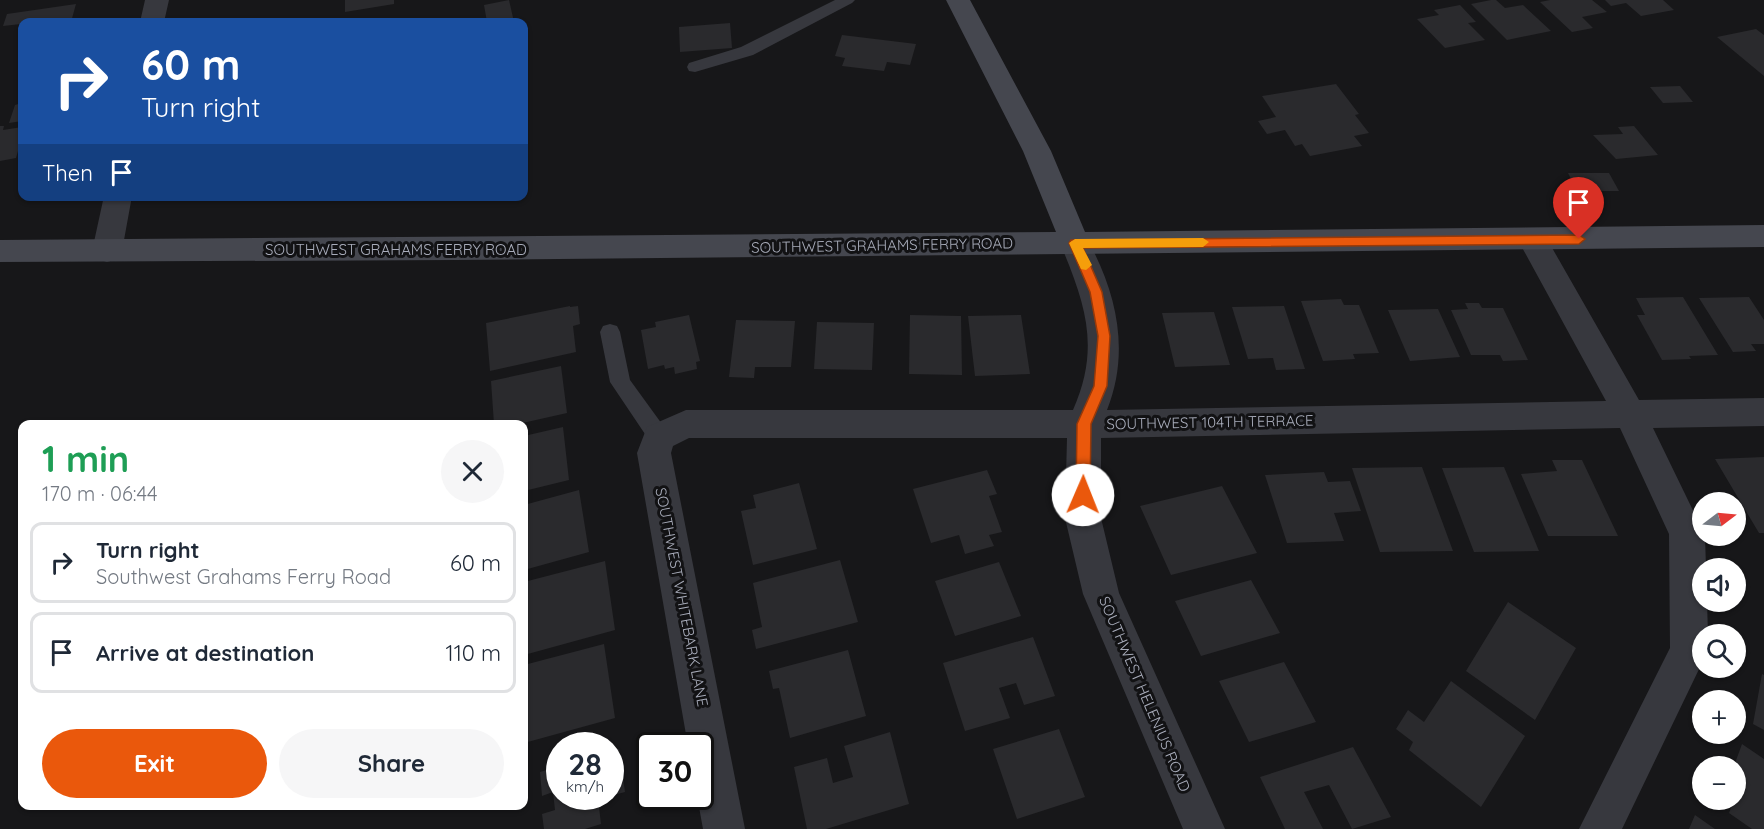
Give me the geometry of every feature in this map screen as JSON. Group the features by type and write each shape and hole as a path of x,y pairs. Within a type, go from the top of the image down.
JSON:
{"street":[{"path":"153,18 157,0"},
{"path":"958,0 1037,151 1075,243"},
{"path":"107,251 117,201"},
{"name":"SOUTHWEST GRAHAMS FERRY ROAD","path":"0,251 1533,240 1764,236"},
{"path":"1533,240 1631,416 1687,534 1689,650 1600,829"},
{"name":"SOUTHWEST HELENIUS ROAD","path":"1075,243 1096,292 1104,336 1101,386 1084,424 1083,518 1101,594 1204,829"},
{"name":"SOUTHWEST 104TH TERRACE","path":"659,437 686,424 1084,424 1764,412"},
{"name":"SOUTHWEST WHITEBARK LANE","path":"659,437 654,453 724,829"}],"lane":[{"path":"695,67 747,51 847,0"},
{"path":"610,332 620,382 659,437"}],"building":[{"path":"345,0 394,0 394,4 345,12"},
{"path":"509,0 513,18 486,18 484,5"},
{"path":"1496,0 1505,8 1523,5 1551,31 1507,40 1471,4"},
{"path":"1592,0 1607,12 1582,17 1593,28 1572,32 1540,2"},
{"path":"1605,0 1663,0 1674,10 1641,16 1626,3 1611,6"},
{"path":"76,4 72,18 18,18 18,24 3,26 7,14"},
{"path":"1460,5 1476,22 1468,23 1485,40 1445,48 1417,19 1439,15 1434,10"},
{"path":"730,23 732,48 680,52 679,27"},
{"path":"1756,29 1764,35 1764,76 1717,37"},
{"path":"842,35 916,44 910,65 887,62 884,71 842,66 845,58 835,56"},
{"path":"1336,84 1359,114 1355,115 1369,133 1354,136 1362,146 1310,156 1302,144 1295,146 1285,130 1267,134 1258,121 1276,117 1262,96"},
{"path":"1680,86 1693,102 1663,103 1650,87"},
{"path":"18,104 18,122 9,123 15,105"},
{"path":"0,126 4,126 3,130 18,128 16,158 0,161"},
{"path":"1634,126 1658,155 1616,159 1593,135 1623,134 1618,127"},
{"path":"1568,173 1609,173 1619,191 1577,191"},
{"path":"1683,297 1718,355 1662,360 1637,315 1645,315 1636,298"},
{"path":"1749,297 1764,320 1764,344 1751,344 1756,351 1733,352 1699,298"},
{"path":"1341,299 1344,305 1359,305 1379,353 1353,354 1355,359 1323,361 1301,301"},
{"path":"1465,303 1479,303 1482,308 1503,308 1528,360 1503,361 1500,355 1471,355 1451,310 1468,309"},
{"path":"578,306 580,324 573,326 576,352 490,371 486,323"},
{"path":"1284,306 1305,369 1276,370 1273,358 1248,359 1232,307"},
{"path":"1438,309 1460,357 1410,361 1388,310"},
{"path":"1214,312 1230,365 1175,367 1162,313"},
{"path":"689,315 700,361 696,362 697,369 675,374 674,367 665,369 664,365 648,369 641,330 656,327 655,322"},
{"path":"910,315 961,316 962,375 909,374"},
{"path":"1021,315 1030,374 975,376 968,316"},
{"path":"736,320 795,321 791,367 755,367 754,378 729,377"},
{"path":"817,322 874,323 872,370 814,369"},
{"path":"561,366 567,413 528,422 494,420 491,381"},
{"path":"563,427 569,480 528,490 528,435"},
{"path":"1764,457 1764,533 1759,533 1746,511 1746,492 1735,492 1715,459"},
{"path":"1552,460 1582,460 1618,536 1548,536 1521,474 1557,471"},
{"path":"1422,467 1453,551 1380,552 1352,468"},
{"path":"1504,467 1539,551 1474,552 1442,468"},
{"path":"987,470 997,494 989,496 1002,532 989,535 994,546 965,554 959,535 931,543 913,489"},
{"path":"1324,472 1328,482 1350,481 1361,511 1334,513 1344,541 1287,543 1265,475"},
{"path":"799,483 817,549 753,565 741,511 756,508 753,495"},
{"path":"1222,486 1257,553 1171,575 1140,506"},
{"path":"579,490 589,552 528,569 528,504"},
{"path":"840,560 858,622 756,649 752,630 762,627 753,583"},
{"path":"605,561 615,630 528,654 528,581"},
{"path":"999,562 1021,616 955,636 935,581"},
{"path":"1251,580 1280,633 1201,656 1175,601"},
{"path":"1508,602 1576,648 1535,720 1466,671"},
{"path":"1033,637 1055,696 1024,705 1016,683 999,688 1010,718 965,731 943,663"},
{"path":"604,644 615,718 564,732 546,732 546,737 528,742 528,664"},
{"path":"848,650 866,716 790,738 779,688 773,689 769,671"},
{"path":"1284,662 1316,722 1249,742 1219,681"},
{"path":"1762,674 1764,675 1764,730 1753,724"},
{"path":"1451,681 1525,736 1481,807 1409,750 1413,742 1396,729 1408,710 1424,722"},
{"path":"1059,729 1085,797 1017,819 993,749"},
{"path":"890,732 909,804 826,829 807,829 794,767 827,758 833,783 853,777 844,746"},
{"path":"1742,744 1764,759 1764,829 1752,829 1729,813 1730,810 1746,810 1746,756 1738,756"},
{"path":"1353,747 1391,817 1352,829 1329,785 1304,792 1323,829 1285,829 1260,777"},
{"path":"546,770 546,795 542,796 540,772"},
{"path":"555,810 599,810 601,824 585,829 544,829 542,814"},
{"path":"1695,815 1715,829 1689,829"}],"slow traffic":[{"path":"1086,265 1075,243 1203,242"}],"route":[{"path":"1083,495 1084,424 1101,386 1104,336 1096,292 1075,243 1579,239"}]}
